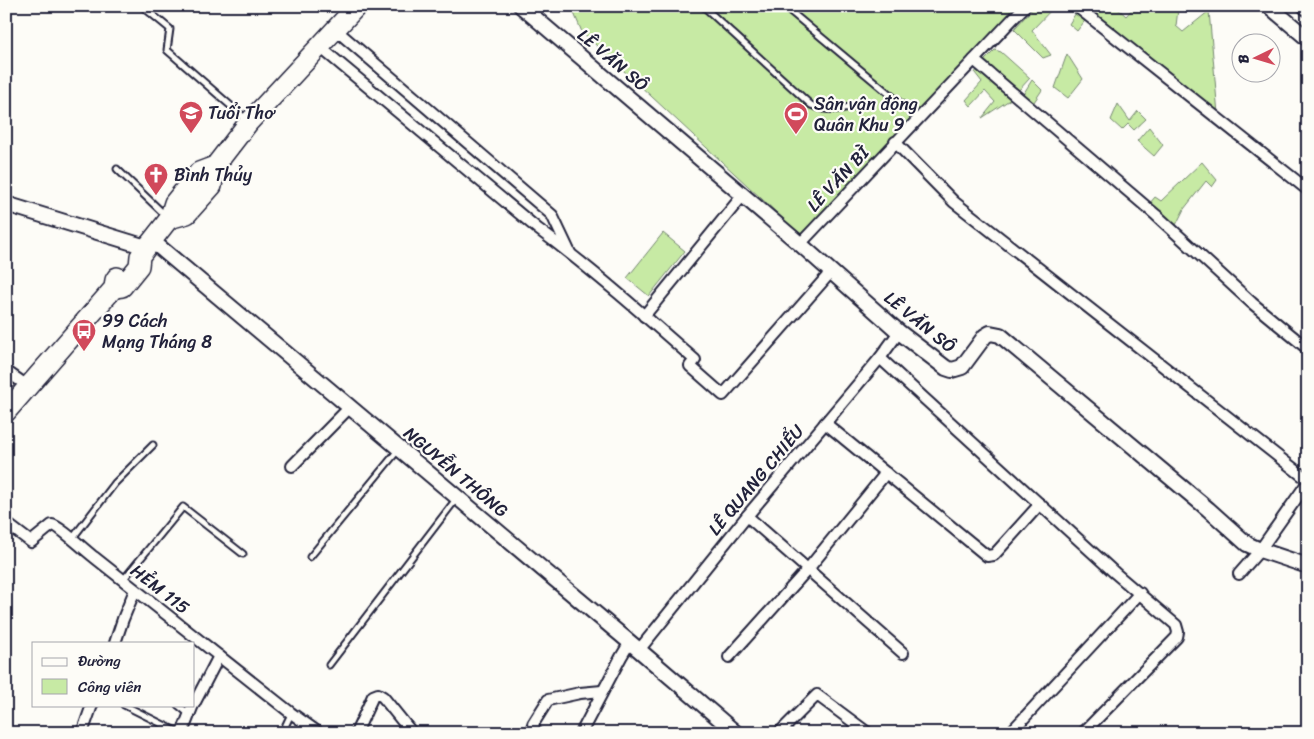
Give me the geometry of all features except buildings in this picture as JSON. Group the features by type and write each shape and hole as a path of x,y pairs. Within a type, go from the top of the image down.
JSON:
{"highway":[{"path":"6,412 114,288 122,287 139,266 146,248 169,219 187,214 212,186 215,166 249,122 336,30 350,8"}],"street":[{"name":"LÊ VĂN SÔ","path":"521,6 800,244 898,332 946,368 952,370 962,367 985,336 990,333 1000,335 1194,497 1247,544 1308,566"},
{"name":"LÊ VĂN BÌ","path":"800,244 1025,6"},
{"path":"1076,6 1308,190"},
{"path":"1268,6 1308,39"},
{"path":"1305,6 1308,9"},
{"path":"336,30 552,215 571,254"},
{"path":"320,47 538,230 571,254 695,360 690,366 723,395 831,272"},
{"path":"974,60 1156,214 1252,303 1308,349"},
{"path":"895,142 954,202 1308,481 1260,550 1239,574"},
{"path":"644,316 743,195"},
{"path":"6,204 146,248"},
{"name":"NGUYỄN THÔNG","path":"146,248 399,448 736,733"},
{"name":"LÊ QUANG CHIỂU","path":"581,733 602,692 634,646 880,358 898,332"},
{"path":"880,358 1176,625 1177,637 1083,733"},
{"path":"6,371 29,387"},
{"path":"292,466 350,408"},
{"path":"825,423 987,556 994,554 1040,504"},
{"path":"730,657 808,569 886,473"},
{"path":"747,516 903,653"},
{"name":"HẺM 115","path":"6,523 29,542 32,542 54,525 291,713 319,733"},
{"path":"115,642 135,590"},
{"path":"1010,733 1140,593"},
{"path":"195,702 219,656"},
{"path":"536,733 533,724 548,700 580,693 602,692"},
{"path":"356,733 373,696 378,694 383,697 412,733"},
{"path":"779,733 817,695 868,733"},
{"path":"82,733 92,706"},
{"path":"181,733 192,708"}],"lane":[{"path":"142,6 170,29 167,50 249,122"},
{"path":"703,6 811,105 821,109 836,110 861,104"},
{"path":"784,6 918,118"},
{"path":"116,168 169,219"},
{"path":"71,540 115,483 153,445"},
{"path":"310,557 399,448"},
{"path":"329,665 458,497"},
{"path":"122,580 182,506 243,554"},
{"path":"126,706 181,733"},
{"path":"282,733 291,713"}],"green space":[{"name":"Sân vận động Quân Khu 9","path":"571,6 1018,6 804,238 582,32"},
{"path":"1035,6 1055,6 1032,30 1051,55 1043,58 1014,29"},
{"path":"1087,6 1115,6 1126,16 1135,6 1148,6 1153,11 1157,6 1174,6 1178,9 1176,26 1183,32 1209,11 1218,114"},
{"path":"1077,11 1087,18 1077,31 1069,24"},
{"path":"995,50 1001,52 1030,78 1019,90 984,61"},
{"path":"1067,54 1083,79 1068,98 1055,88"},
{"path":"978,68 1014,97 982,118 995,102 985,91 971,106 966,100 982,82 975,73"},
{"path":"1032,80 1042,90 1032,105 1022,96"},
{"path":"1118,104 1130,121 1138,111 1146,119 1134,130 1128,124 1122,130 1111,120"},
{"path":"1149,127 1163,145 1154,156 1137,141"},
{"path":"1202,162 1217,180 1212,187 1206,181 1184,209 1175,227 1149,204 1155,197 1161,201"},
{"path":"663,233 685,251 649,296 627,278"}],"place":[{"name":"Tuổi Thơ","path":"191,134"},
{"name":"Sân vận động Quân Khu 9","path":"796,135"},
{"name":"Bình Thủy","path":"156,196"},
{"name":"99 Cách Mạng Tháng 8","path":"84,352"}]}
